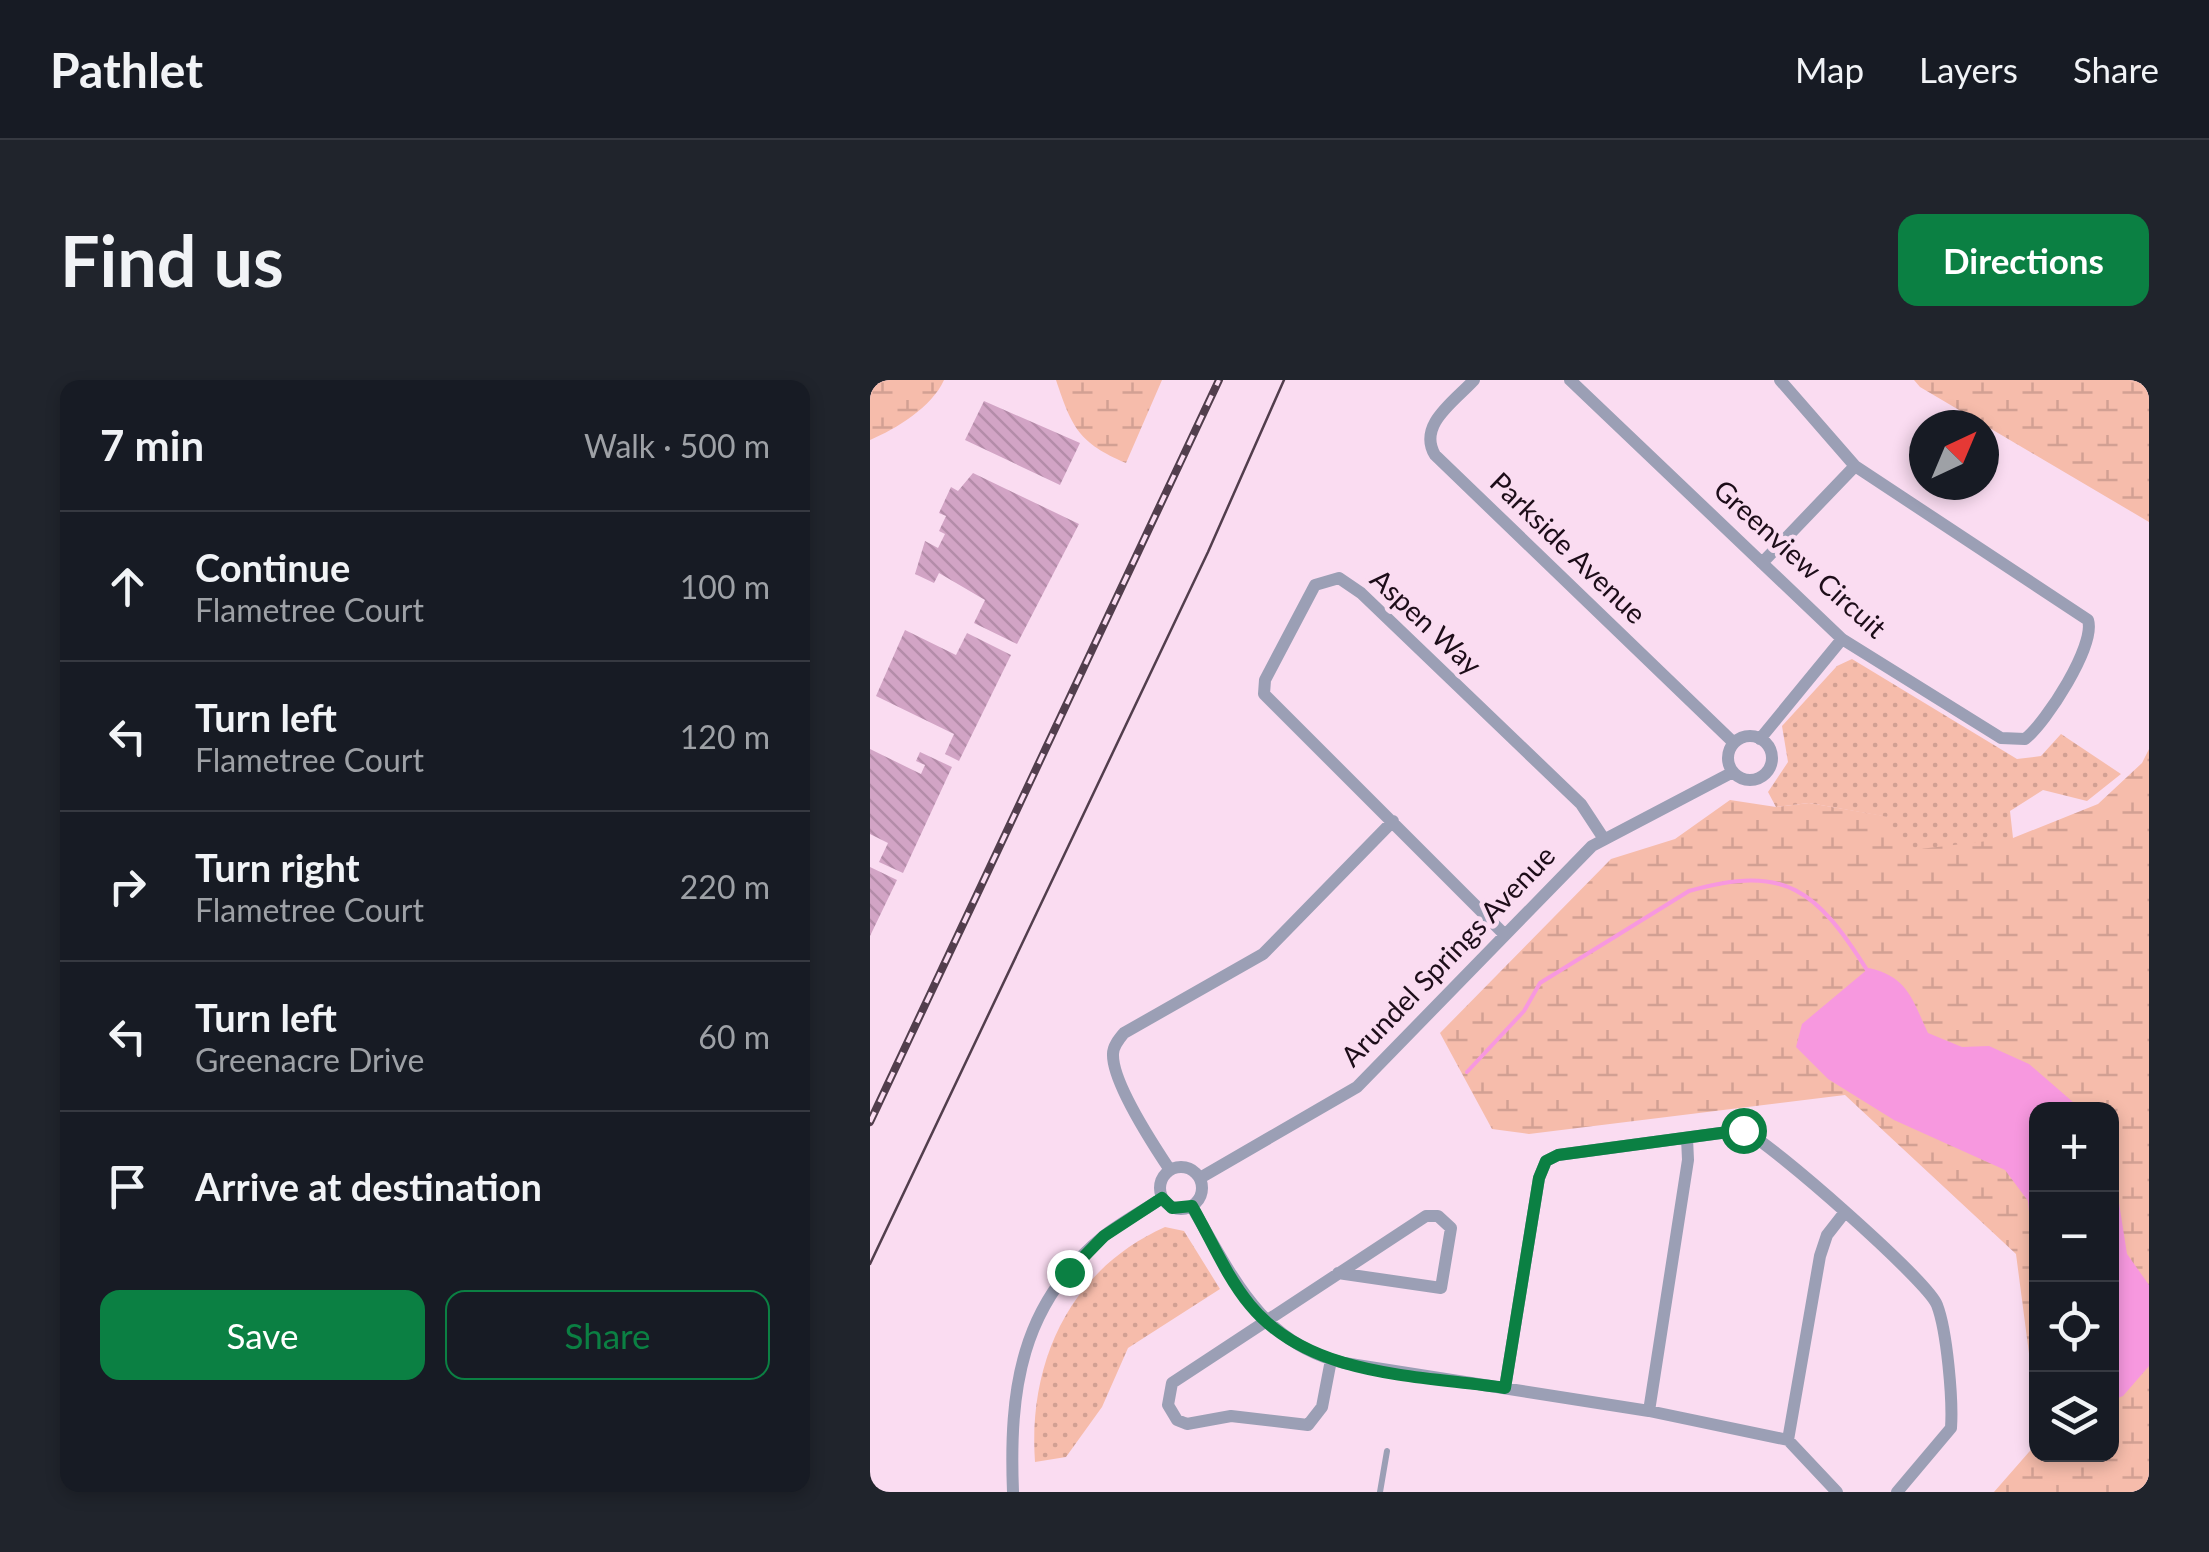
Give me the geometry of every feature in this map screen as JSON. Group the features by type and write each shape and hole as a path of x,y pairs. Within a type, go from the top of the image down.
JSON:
{"street":[{"name":"Parkside Avenue","path":"1474,380 1433,424 1428,439 1435,455 1734,743"},
{"name":"Greenview Circuit","path":"1570,380 1842,638 2001,738 2016,741 2039,726 2091,634 2088,620 2074,607 1855,466 1780,380"},
{"path":"1762,563 1855,466"},
{"name":"Aspen Way","path":"1504,933 1264,694 1264,680 1310,592 1330,577 1348,582 1581,804 1604,839"},
{"path":"1760,739 1842,638"},
{"path":"1746,737 1760,739 1772,756 1769,769 1752,780 1733,772 1728,757 1734,743 1746,737"},
{"name":"Arundel Springs Avenue","path":"1200,1178 1357,1087 1570,864 1604,839 1733,772"},
{"path":"1170,1170 1118,1079 1112,1054 1116,1043 1124,1033 1263,954 1393,822"},
{"path":"1505,1388 1539,1178 1546,1161 1558,1155 1743,1130 1761,1138 1845,1212 1930,1294 1939,1312 1951,1428 1897,1492"},
{"path":"1649,1411 1688,1160 1687,1138"},
{"path":"1190,1169 1200,1178 1200,1197 1192,1206 1172,1208 1162,1198 1160,1186 1170,1170 1190,1169"},
{"path":"1013,1492 1012,1408 1022,1358 1035,1324 1055,1290 1092,1247 1162,1198"},
{"path":"1192,1206 1234,1282 1263,1319 1298,1346 1331,1360 1649,1411 1788,1440 1836,1492"},
{"path":"1788,1440 1820,1256 1827,1235 1845,1212"},
{"path":"1331,1360 1322,1407 1308,1424 1232,1416 1187,1424 1177,1420 1168,1405 1172,1384 1263,1319 1426,1216 1438,1216 1452,1228 1441,1288 1338,1273"}],"lane":[{"path":"1380,1492 1387,1451"}],"green space":[{"path":"870,380 944,380 912,416 870,440"},
{"path":"1056,380 1162,380 1126,463 1097,448 1079,432"},
{"path":"1914,380 2149,380 2149,522 1999,434 1999,410 1959,410"},
{"path":"1852,659 2017,759 2041,756 2061,734 2121,774 2087,801 2043,790 2010,811 2013,838 1903,851 1888,817 1809,803 1776,807 1768,792 1788,762 1782,726 1837,666"},
{"path":"2149,749 2149,1492 1994,1492 2029,1452 2029,1462 2119,1462 2119,1102 2029,1102 2029,1353 2016,1254 1845,1095 1529,1134 1492,1129 1440,1033 1611,859 1675,839 1730,800 1776,807 1809,803 2013,838 2098,804 2142,763"},
{"path":"1165,1227 1184,1231 1220,1289 1128,1348 1102,1407 1066,1457 1035,1462 1039,1390 1061,1324 1103,1268 1132,1245"}],"shaded area":[{"path":"1869,968 1901,984 1928,1033 1962,1047 1989,1046 2029,1064 2073,1102 2029,1102 2029,1212 2028,1201 2005,1170 1894,1120 1828,1079 1796,1047 1802,1024"},
{"path":"2119,1203 2127,1254 2149,1285 2149,1366 2119,1397"}],"building":[{"path":"984,401 1080,443 1060,485 965,440"},
{"path":"973,473 1079,524 1017,644 974,623 985,600 939,573 934,583 915,574 925,541 938,548 945,534 939,531 946,516 939,513 951,487 958,491"},
{"path":"905,630 956,655 967,633 1011,655 959,761 945,754 954,734 876,696"},
{"path":"870,749 921,774 925,765 916,761 920,752 952,767 903,873 879,862 888,843 870,834"},
{"path":"870,867 897,880 870,936"}],"waterway":[{"path":"1467,1072 1524,1011 1540,983 1689,891 1751,880 1796,890 1832,920 1867,970"}],"tram line":[{"path":"870,1264 1208,552 1284,380"}],"railway":[{"path":"870,1122 1219,380"}],"route":[{"path":"1069,1272 1104,1236 1162,1198 1178,1210 1192,1206 1242,1296 1274,1330 1298,1346 1344,1363 1505,1388 1539,1178 1546,1161 1558,1155 1743,1130"}]}
